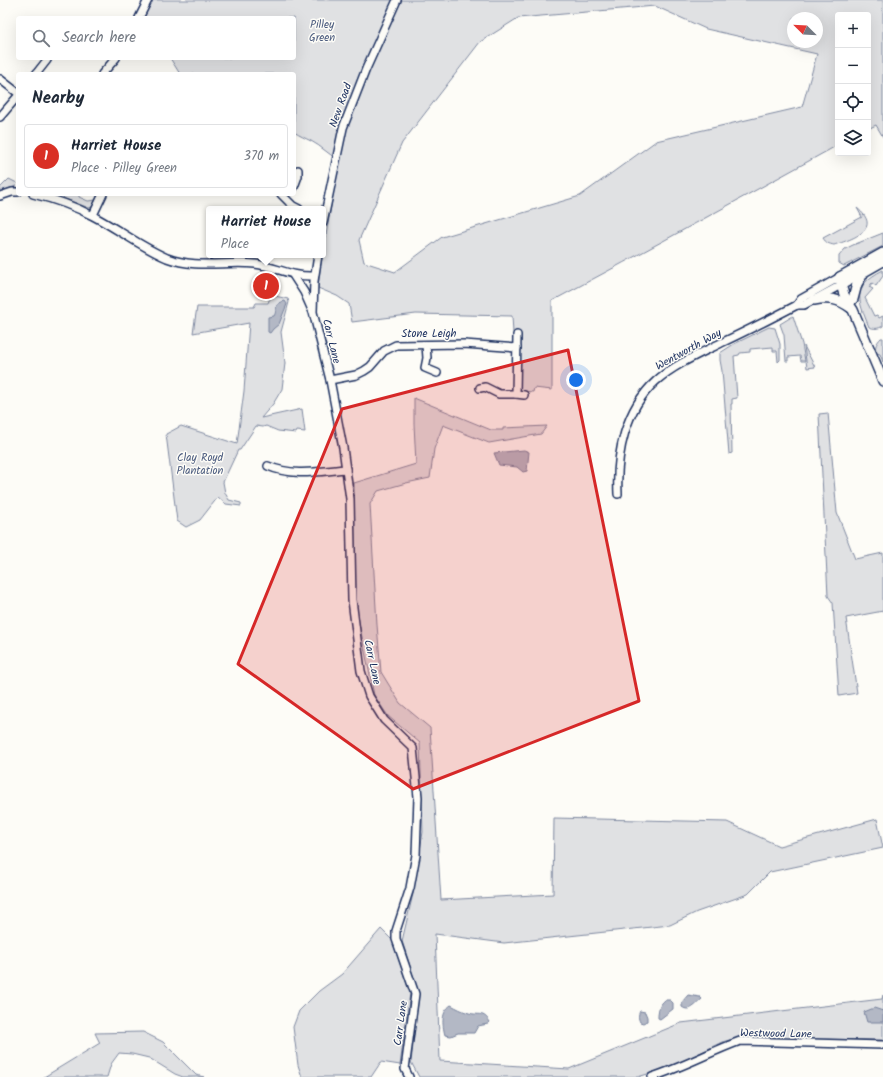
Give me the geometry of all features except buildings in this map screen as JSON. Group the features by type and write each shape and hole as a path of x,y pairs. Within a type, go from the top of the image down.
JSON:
{"street":[{"path":"140,16 148,0"},
{"name":"New Road","path":"326,206 343,128 366,69 397,0"},
{"path":"38,72 47,60"},
{"path":"104,72 114,60"},
{"path":"0,79 16,91"},
{"path":"0,117 16,98"},
{"path":"296,182 298,170"},
{"path":"0,196 16,191"},
{"path":"40,196 72,206 93,216 136,242 167,258 178,261 197,264 253,264 266,266 293,275 314,276 317,258"},
{"path":"93,216 102,196"},
{"path":"285,196 296,206"},
{"name":"Wentworth Way","path":"618,494 618,476 625,431 632,414 643,396 655,382 677,366 797,305 804,305 814,300 883,253"},
{"name":"Wentworth Way","path":"797,305 801,299 865,271 883,261"},
{"path":"853,310 853,299 857,284 865,271"},
{"name":"Carr Lane","path":"293,275 304,292 313,312 330,380 342,441 350,499 352,600 361,671 369,696 384,720 413,748 418,797 416,855 410,888 396,931 396,938 415,994 405,1068 410,1077"},
{"name":"Carr Lane","path":"313,312 314,276"},
{"path":"842,281 853,299"},
{"path":"842,281 848,304 853,310 883,381"},
{"path":"814,300 829,298 835,299 853,310"},
{"path":"516,394 517,335"},
{"name":"Stone Leigh","path":"330,380 356,375 364,371 370,367 384,351 396,345 426,346 464,344 517,348"},
{"path":"426,346 427,358 425,368 437,373"},
{"path":"480,388 485,387 499,394 524,395"},
{"path":"268,466 278,470 298,473 346,470"},
{"name":"Westwood Lane","path":"652,1077 677,1069 740,1042 883,1045"}],"highlighted area":[{"path":"568,350 639,701 413,789 238,664 342,409"}],"green space":[{"name":"Pilley Green","path":"152,0 883,0 883,137 876,125 871,128 871,12 835,12 835,147 552,301 552,390 534,388 533,392 522,391 520,389 521,334 513,333 512,316 416,314 352,322 349,304 337,296 318,288 322,258 326,258 326,235 339,160 315,143 296,133 296,72 179,72 171,60 296,60 296,16 144,16","holes":["655,6 706,29 787,47 787,12 823,12 823,48 790,48 817,54 802,107 656,141 580,196 442,237 395,272 364,262 359,240 402,143 480,42 518,18"]},
{"path":"9,179 16,182 16,186 0,192 0,188"},
{"path":"64,196 79,196 88,201 96,200 92,207 89,208 63,198"},
{"path":"857,208 864,215 867,222 866,227 862,232 849,240 834,245 825,241 823,238 862,217"},
{"path":"883,233 883,246 844,266 839,263 839,256 845,249"},
{"path":"883,270 883,276 876,286 872,283 869,287 873,289 865,298 874,316 877,315 879,318 883,316 883,326 873,328 869,327 865,317 860,300 860,294 862,287 866,282"},
{"name":"Clay Royd Plantation","path":"271,295 288,299 289,302 281,332 285,363 282,389 273,404 261,418 302,409 305,432 297,431 296,433 278,431 266,426 256,426 240,450 238,450 223,482 225,493 229,500 241,503 241,506 226,504 218,497 200,520 186,527 177,521 166,434 181,426 237,444 244,391 249,323 193,333 197,307 254,307 256,303 268,303"},
{"path":"793,316 802,344 805,361 801,361 800,356 788,357 788,361 786,361 784,335 780,324"},
{"path":"769,327 775,328 780,344 780,360 778,362 777,351 773,351 773,347 750,349 750,352 740,353 739,355 734,356 737,398 732,399 731,404 732,453 729,454 720,353 734,344"},
{"path":"881,338 883,338 883,362 880,354 876,353 875,351 876,345"},
{"path":"804,346 815,367 807,368"},
{"path":"414,398 491,430 547,426 541,434 489,443 443,425 434,449 430,478 378,491 370,504 381,672 400,703 430,728 441,900 553,894 554,818 727,822 779,846 877,819 883,848 770,872 748,894 697,912 670,925 504,943 435,934 440,1061 569,1069 681,1023 882,999 883,995 883,1040 737,1038 722,1042 673,1066 638,1077 419,1077 411,1062 419,994 402,941 413,894 423,832 420,743 388,716 374,695 356,608 354,483 416,464"},
{"path":"828,413 837,513 855,559 883,553 883,611 846,618 857,693 839,696 833,603 828,596 819,414"},
{"path":"381,929 392,940 410,993 400,1065 381,1062 371,1077 302,1077 298,1065 293,1027 299,1011 319,991 342,974"},
{"path":"143,1032 163,1042 196,1075 204,1077 183,1077 175,1074 149,1058 119,1053 111,1064 107,1077 44,1077 100,1043 95,1033"}],"shaded area":[{"path":"285,301 287,304 279,324 270,333 268,332 268,317 274,316 277,305"},
{"path":"524,450 529,452 527,471 523,472 517,467 499,465 494,453"},
{"path":"688,995 700,997 702,999 693,1007 685,1009 682,1007 682,1002"},
{"path":"665,1000 670,1000 673,1003 673,1009 660,1019 658,1018 660,1006"},
{"path":"451,1005 472,1014 481,1014 490,1022 488,1024 478,1026 474,1033 458,1033 451,1036 445,1035 443,1018 445,1011"},
{"path":"874,1008 883,1011 883,1022 867,1022 864,1012"},
{"path":"640,1011 645,1012 647,1017 647,1021 643,1023 640,1022 639,1019"}],"place":[{"name":"Harriet House","path":"266,286"}]}
